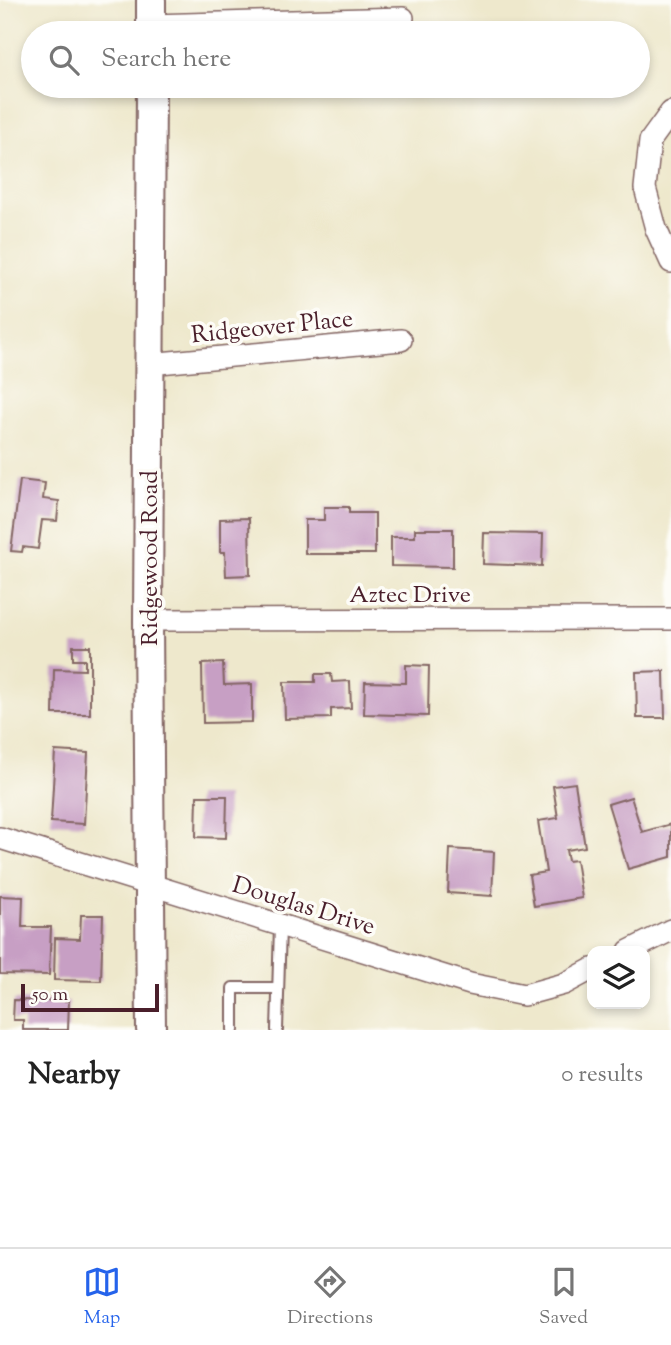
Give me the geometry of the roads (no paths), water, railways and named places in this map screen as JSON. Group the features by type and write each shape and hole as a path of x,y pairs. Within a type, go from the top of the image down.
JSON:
{"street":[{"path":"151,19 403,18"},
{"name":"Ridgewood Road","path":"150,98 148,620 151,1030"},
{"path":"671,113 650,141 645,188 656,229 671,262"},
{"name":"Ridgeover Place","path":"149,364 401,340"},
{"name":"Aztec Drive","path":"148,620 671,618"},
{"name":"Douglas Drive","path":"0,838 470,984 524,995 564,984 587,972"},
{"path":"639,946 671,930"}],"lane":[{"path":"277,1030 281,926"},
{"path":"233,1030 233,988 278,988"}]}
